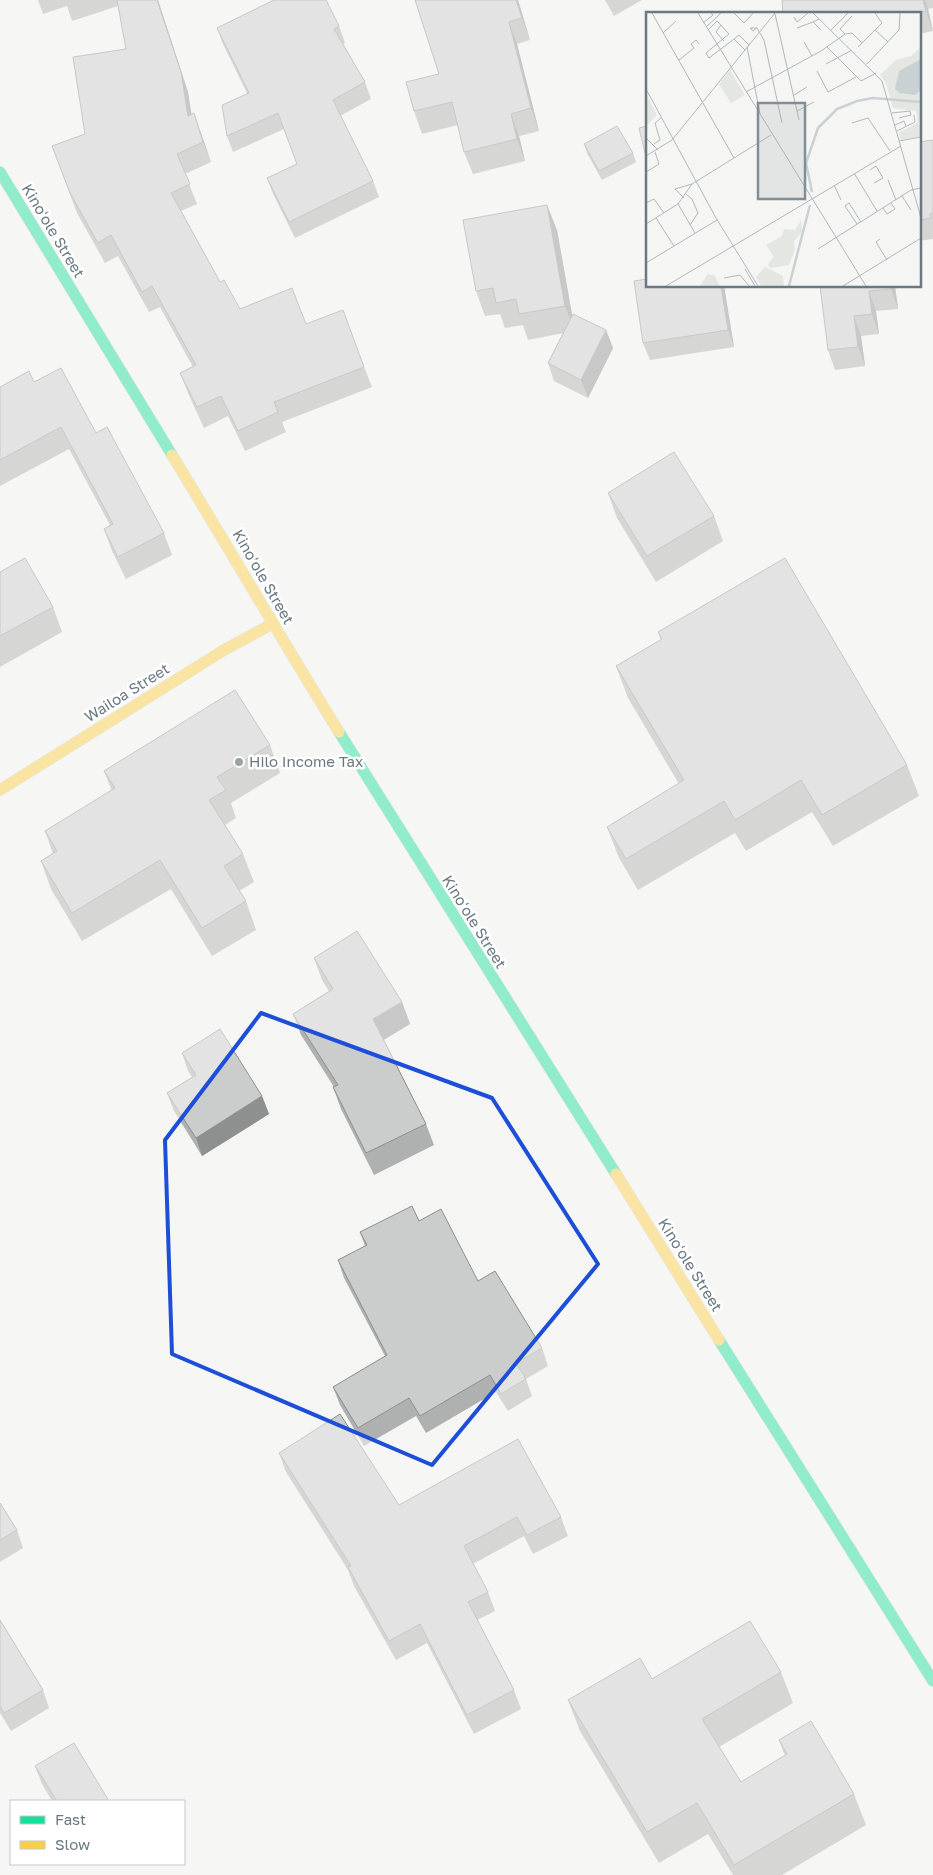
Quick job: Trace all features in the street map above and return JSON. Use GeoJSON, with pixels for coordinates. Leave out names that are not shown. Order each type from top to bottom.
{"type":"FeatureCollection","features":[{"type":"Feature","properties":{"kind":"street","name":"Kinoʻole Street"},"geometry":{"type":"LineString","coordinates":[[0,172],[241,568],[272,624],[933,1681]]}},
{"type":"Feature","properties":{"kind":"street","name":"Wailoa Street"},"geometry":{"type":"LineString","coordinates":[[0,790],[224,650],[272,624]]}},
{"type":"Feature","properties":{"kind":"highlighted area"},"geometry":{"type":"Polygon","coordinates":[[[261,1013],[492,1098],[598,1264],[432,1465],[172,1354],[165,1140],[261,1013]]]}},
{"type":"Feature","properties":{"kind":"building"},"geometry":{"type":"Polygon","coordinates":[[[117,0],[157,0],[181,72],[188,116],[194,113],[203,142],[177,154],[190,184],[171,193],[220,282],[224,280],[240,309],[292,288],[306,324],[343,310],[364,367],[274,402],[278,412],[238,431],[221,396],[197,407],[180,373],[196,365],[152,286],[142,292],[111,235],[98,243],[70,193],[52,146],[85,134],[73,57],[126,49],[117,0]]]}},
{"type":"Feature","properties":{"kind":"building"},"geometry":{"type":"Polygon","coordinates":[[[274,0],[326,0],[339,26],[334,29],[365,82],[333,100],[373,181],[289,222],[267,178],[297,164],[278,113],[227,136],[222,105],[249,93],[217,28],[274,0]]]}},
{"type":"Feature","properties":{"kind":"building"},"geometry":{"type":"Polygon","coordinates":[[[415,0],[516,0],[522,18],[509,22],[531,108],[511,114],[517,139],[464,152],[452,102],[414,111],[406,82],[439,74],[415,0]]]}},
{"type":"Feature","properties":{"kind":"building"},"geometry":{"type":"Polygon","coordinates":[[[782,0],[923,0],[926,11],[920,12],[783,12],[782,0]]]}},
{"type":"Feature","properties":{"kind":"building"},"geometry":{"type":"Polygon","coordinates":[[[617,126],[633,153],[599,171],[584,144],[617,126]]]}},
{"type":"Feature","properties":{"kind":"building"},"geometry":{"type":"Polygon","coordinates":[[[646,126],[646,157],[639,128],[646,126]]]}},
{"type":"Feature","properties":{"kind":"building"},"geometry":{"type":"Polygon","coordinates":[[[933,140],[933,213],[930,214],[931,218],[920,220],[920,142],[933,140]]]}},
{"type":"Feature","properties":{"kind":"building"},"geometry":{"type":"Polygon","coordinates":[[[547,205],[565,306],[519,314],[516,299],[496,303],[493,288],[476,291],[463,220],[547,205]]]}},
{"type":"Feature","properties":{"kind":"building"},"geometry":{"type":"Polygon","coordinates":[[[646,279],[646,288],[721,288],[728,330],[643,343],[634,281],[646,279]]]}},
{"type":"Feature","properties":{"kind":"building"},"geometry":{"type":"Polygon","coordinates":[[[820,288],[891,288],[869,291],[872,314],[854,316],[858,347],[828,350],[820,288]]]}},
{"type":"Feature","properties":{"kind":"building"},"geometry":{"type":"Polygon","coordinates":[[[573,314],[606,330],[581,380],[548,363],[573,314]]]}},
{"type":"Feature","properties":{"kind":"building"},"geometry":{"type":"Polygon","coordinates":[[[61,368],[96,433],[107,427],[164,533],[118,557],[104,529],[113,524],[61,427],[0,460],[0,387],[29,371],[34,382],[61,368]]]}},
{"type":"Feature","properties":{"kind":"building"},"geometry":{"type":"Polygon","coordinates":[[[674,452],[714,516],[647,556],[608,493],[674,452]]]}},
{"type":"Feature","properties":{"kind":"building"},"geometry":{"type":"Polygon","coordinates":[[[25,558],[53,607],[0,636],[0,572],[25,558]]]}},
{"type":"Feature","properties":{"kind":"building"},"geometry":{"type":"Polygon","coordinates":[[[785,558],[907,765],[822,815],[801,780],[735,820],[724,801],[626,859],[607,827],[684,780],[616,666],[662,639],[658,632],[785,558]]]}},
{"type":"Feature","properties":{"kind":"building"},"geometry":{"type":"Polygon","coordinates":[[[235,690],[270,745],[217,777],[226,790],[209,800],[243,854],[224,866],[246,901],[202,928],[160,860],[72,913],[41,861],[57,851],[45,831],[115,788],[104,771],[235,690]]]}},
{"type":"Feature","properties":{"kind":"building"},"geometry":{"type":"Polygon","coordinates":[[[357,931],[402,1002],[373,1019],[426,1124],[366,1153],[333,1087],[338,1085],[293,1014],[333,989],[314,958],[357,931]]]}},
{"type":"Feature","properties":{"kind":"building"},"geometry":{"type":"Polygon","coordinates":[[[220,1029],[262,1096],[196,1138],[167,1093],[196,1075],[182,1053],[220,1029]]]}},
{"type":"Feature","properties":{"kind":"building"},"geometry":{"type":"Polygon","coordinates":[[[412,1206],[419,1221],[441,1209],[478,1281],[495,1271],[542,1348],[516,1363],[526,1379],[501,1394],[490,1375],[420,1416],[409,1398],[358,1428],[333,1387],[387,1355],[338,1260],[367,1245],[360,1232],[412,1206]]]}},
{"type":"Feature","properties":{"kind":"building"},"geometry":{"type":"Polygon","coordinates":[[[340,1414],[399,1505],[518,1439],[561,1517],[527,1535],[517,1517],[464,1546],[488,1592],[468,1602],[514,1690],[467,1715],[420,1624],[389,1641],[348,1567],[351,1566],[279,1453],[340,1414]]]}},
{"type":"Feature","properties":{"kind":"building"},"geometry":{"type":"Polygon","coordinates":[[[0,1503],[17,1530],[0,1540],[0,1503]]]}},
{"type":"Feature","properties":{"kind":"building"},"geometry":{"type":"Polygon","coordinates":[[[0,1620],[43,1690],[4,1713],[0,1706],[0,1620]]]}},
{"type":"Feature","properties":{"kind":"building"},"geometry":{"type":"Polygon","coordinates":[[[750,1621],[781,1672],[702,1719],[741,1782],[787,1754],[779,1740],[811,1721],[854,1794],[734,1865],[697,1803],[647,1832],[568,1700],[640,1658],[652,1679],[750,1621]]]}},
{"type":"Feature","properties":{"kind":"building"},"geometry":{"type":"Polygon","coordinates":[[[74,1743],[108,1800],[56,1800],[35,1766],[74,1743]]]}},
{"type":"Feature","properties":{"kind":"traffic: fast"},"geometry":{"type":"LineString","coordinates":[[0,172],[172,455]]}},
{"type":"Feature","properties":{"kind":"traffic: fast"},"geometry":{"type":"LineString","coordinates":[[339,732],[616,1174]]}},
{"type":"Feature","properties":{"kind":"traffic: fast"},"geometry":{"type":"LineString","coordinates":[[719,1340],[933,1681]]}},
{"type":"Feature","properties":{"kind":"traffic: slow"},"geometry":{"type":"LineString","coordinates":[[172,455],[339,732]]}},
{"type":"Feature","properties":{"kind":"traffic: slow"},"geometry":{"type":"LineString","coordinates":[[0,790],[224,650],[272,624]]}},
{"type":"Feature","properties":{"kind":"traffic: slow"},"geometry":{"type":"LineString","coordinates":[[616,1174],[719,1340]]}},
{"type":"Feature","properties":{"kind":"place","name":"Hilo Income Tax"},"geometry":{"type":"Point","coordinates":[239,762]}}]}
